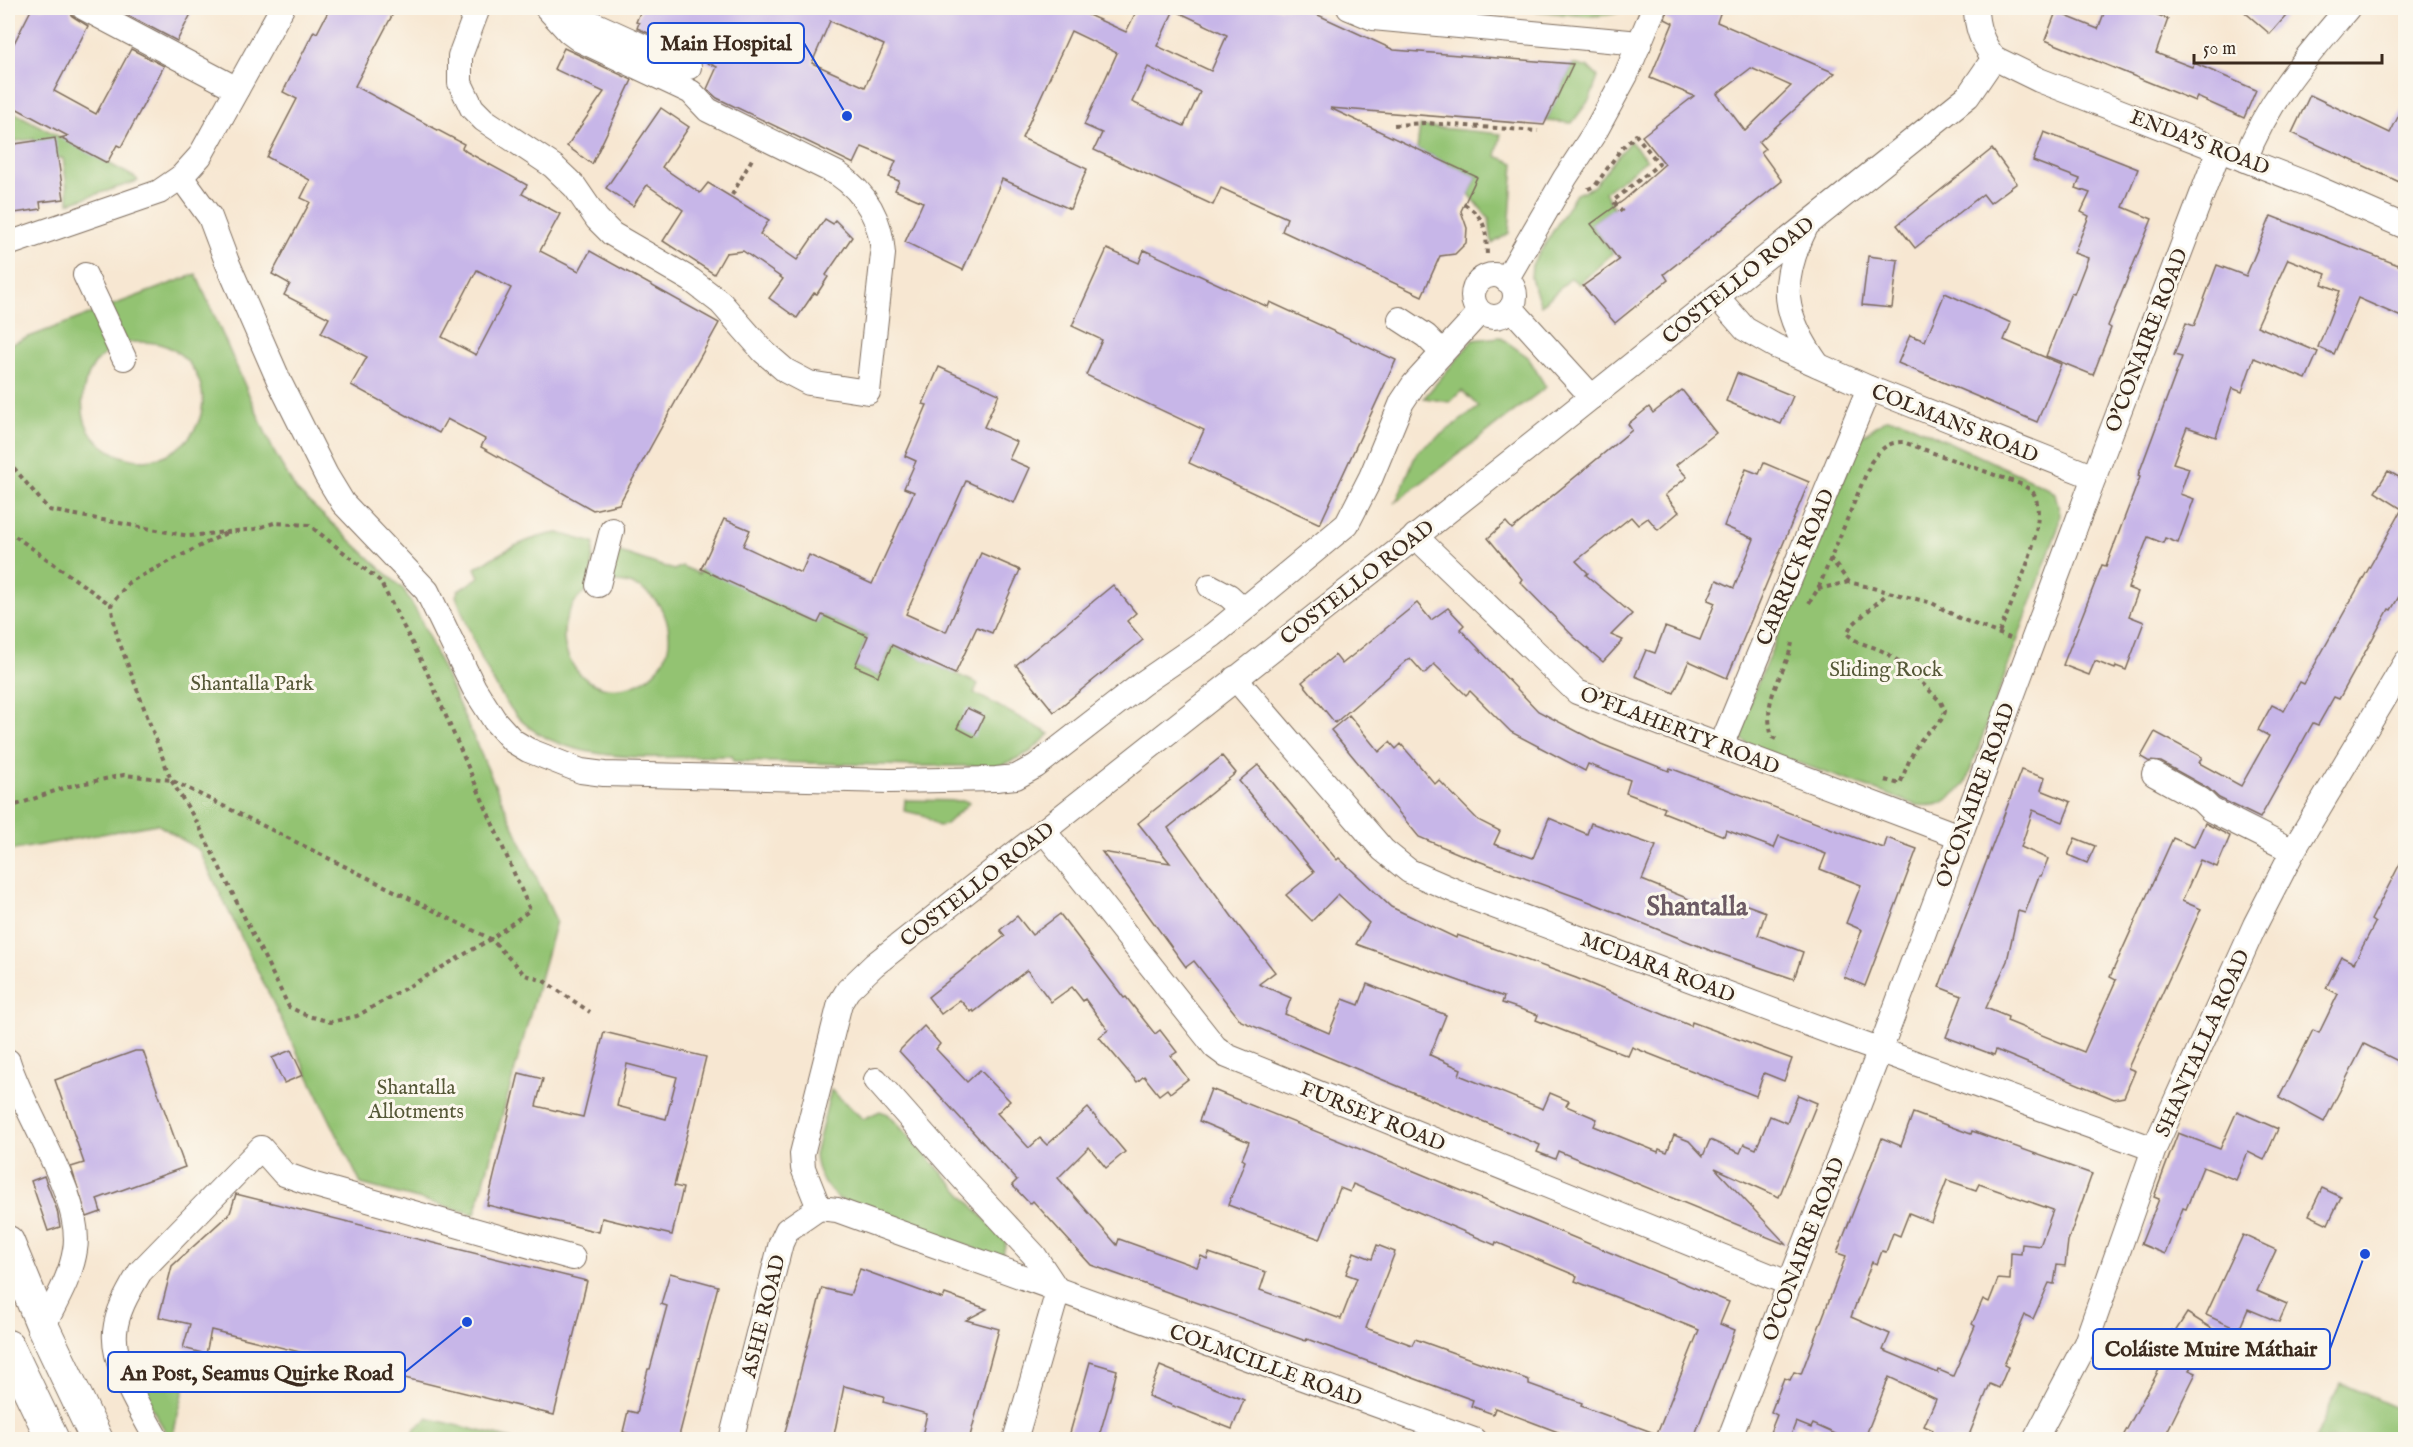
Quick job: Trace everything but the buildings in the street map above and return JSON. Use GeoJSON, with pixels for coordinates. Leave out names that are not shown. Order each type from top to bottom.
{"type":"FeatureCollection","features":[{"type":"Feature","properties":{"kind":"main road"},"geometry":{"type":"LineString","coordinates":[[8,1242],[44,1327],[97,1440]]}},
{"type":"Feature","properties":{"kind":"main road"},"geometry":{"type":"LineString","coordinates":[[8,1346],[53,1440]]}},
{"type":"Feature","properties":{"kind":"street"},"geometry":{"type":"LineString","coordinates":[[84,8],[237,89]]}},
{"type":"Feature","properties":{"kind":"street"},"geometry":{"type":"LineString","coordinates":[[8,244],[90,218],[159,192],[181,177],[200,156],[282,8]]}},
{"type":"Feature","properties":{"kind":"street"},"geometry":{"type":"LineString","coordinates":[[478,8],[460,56],[460,83],[472,108],[484,120],[543,158],[563,175],[575,187],[597,219],[612,234],[670,267],[696,297],[721,303],[764,352],[786,371],[809,383],[867,392],[883,254],[882,233],[863,196],[851,183],[838,174],[708,110],[691,92],[580,40],[569,32],[547,8]]}},
{"type":"Feature","properties":{"kind":"street"},"geometry":{"type":"LineString","coordinates":[[559,8],[689,67]]}},
{"type":"Feature","properties":{"kind":"street"},"geometry":{"type":"LineString","coordinates":[[1349,8],[1373,18],[1629,42],[1639,45]]}},
{"type":"Feature","properties":{"kind":"street"},"geometry":{"type":"LineString","coordinates":[[1506,280],[1559,188],[1596,132],[1626,75],[1654,8]]}},
{"type":"Feature","properties":{"kind":"street"},"geometry":{"type":"LineString","coordinates":[[1976,8],[1979,34],[1985,48],[1994,58]]}},
{"type":"Feature","properties":{"kind":"street"},"geometry":{"type":"LineString","coordinates":[[2245,160],[2260,124],[2290,77],[2348,8]]}},
{"type":"Feature","properties":{"kind":"street","name":"ENDA'S ROAD"},"geometry":{"type":"LineString","coordinates":[[1994,58],[2009,68],[2310,185],[2406,227]]}},
{"type":"Feature","properties":{"kind":"street","name":"COSTELLO ROAD"},"geometry":{"type":"LineString","coordinates":[[819,1208],[803,1168],[802,1154],[836,1017],[848,990],[873,965],[1592,397],[1968,96],[1994,58]]}},
{"type":"Feature","properties":{"kind":"street","name":"O'CONAIRE ROAD"},"geometry":{"type":"LineString","coordinates":[[1730,1440],[1880,1050],[2219,150]]}},
{"type":"Feature","properties":{"kind":"street"},"geometry":{"type":"LineString","coordinates":[[181,177],[210,217],[227,262],[280,383],[326,475],[343,504],[427,591],[474,688],[495,721],[513,741],[550,760],[581,771],[604,774],[890,781],[1016,777],[1036,766],[1143,683],[1213,635],[1347,524],[1371,477],[1402,402],[1413,384],[1480,312]]}},
{"type":"Feature","properties":{"kind":"street"},"geometry":{"type":"LineString","coordinates":[[1808,225],[1795,251],[1786,281],[1790,314],[1807,349],[1818,365]]}},
{"type":"Feature","properties":{"kind":"street"},"geometry":{"type":"LineString","coordinates":[[85,275],[124,358]]}},
{"type":"Feature","properties":{"kind":"street"},"geometry":{"type":"LineString","coordinates":[[1493,276],[1506,280],[1514,290],[1514,303],[1511,308],[1500,316],[1486,316],[1480,312],[1473,300],[1473,293],[1480,281],[1493,276]]}},
{"type":"Feature","properties":{"kind":"street","name":"COLMANS ROAD"},"geometry":{"type":"LineString","coordinates":[[1717,297],[1745,329],[1775,346],[1869,388],[2094,477]]}},
{"type":"Feature","properties":{"kind":"street"},"geometry":{"type":"LineString","coordinates":[[1511,308],[1592,397]]}},
{"type":"Feature","properties":{"kind":"street"},"geometry":{"type":"LineString","coordinates":[[1400,319],[1426,336],[1442,352]]}},
{"type":"Feature","properties":{"kind":"street","name":"CARRICK ROAD"},"geometry":{"type":"LineString","coordinates":[[1721,746],[1869,388]]}},
{"type":"Feature","properties":{"kind":"street"},"geometry":{"type":"LineString","coordinates":[[598,585],[612,530]]}},
{"type":"Feature","properties":{"kind":"street","name":"O'FLAHERTY ROAD"},"geometry":{"type":"LineString","coordinates":[[1415,536],[1577,692],[1959,836]]}},
{"type":"Feature","properties":{"kind":"street"},"geometry":{"type":"LineString","coordinates":[[1210,586],[1229,596],[1243,609]]}},
{"type":"Feature","properties":{"kind":"street","name":"SHANTALLA ROAD"},"geometry":{"type":"LineString","coordinates":[[2034,1440],[2075,1366],[2095,1321],[2154,1149],[2251,935],[2292,851],[2406,662]]}},
{"type":"Feature","properties":{"kind":"street","name":"MCDARA ROAD"},"geometry":{"type":"LineString","coordinates":[[1235,678],[1383,850],[1409,871],[1467,896],[2154,1149]]}},
{"type":"Feature","properties":{"kind":"street"},"geometry":{"type":"LineString","coordinates":[[2154,774],[2201,800],[2211,810],[2292,851]]}},
{"type":"Feature","properties":{"kind":"street","name":"FURSEY ROAD"},"geometry":{"type":"LineString","coordinates":[[1044,831],[1215,1047],[1227,1056],[1790,1284]]}},
{"type":"Feature","properties":{"kind":"street"},"geometry":{"type":"LineString","coordinates":[[9,1074],[59,1171],[75,1222],[76,1249],[70,1271],[44,1327]]}},
{"type":"Feature","properties":{"kind":"street"},"geometry":{"type":"LineString","coordinates":[[876,1080],[1034,1255],[1058,1291],[1015,1440]]}},
{"type":"Feature","properties":{"kind":"street"},"geometry":{"type":"LineString","coordinates":[[157,1440],[118,1358],[115,1333],[118,1315],[126,1294],[140,1272],[261,1148],[284,1174],[315,1185],[573,1258]]}},
{"type":"Feature","properties":{"kind":"street","name":"COLMCILLE ROAD"},"geometry":{"type":"LineString","coordinates":[[819,1208],[837,1210],[1474,1440]]}},
{"type":"Feature","properties":{"kind":"street","name":"ASHE ROAD"},"geometry":{"type":"LineString","coordinates":[[731,1440],[781,1243],[788,1230],[819,1208]]}},
{"type":"Feature","properties":{"kind":"path"},"geometry":{"type":"LineString","coordinates":[[1394,125],[1425,123],[1538,131]]}},
{"type":"Feature","properties":{"kind":"path"},"geometry":{"type":"LineString","coordinates":[[1584,190],[1595,186],[1621,149],[1636,135],[1659,164],[1613,201],[1622,212]]}},
{"type":"Feature","properties":{"kind":"path"},"geometry":{"type":"LineString","coordinates":[[732,195],[758,149]]}},
{"type":"Feature","properties":{"kind":"path"},"geometry":{"type":"LineString","coordinates":[[1464,204],[1479,214],[1484,223],[1487,256]]}},
{"type":"Feature","properties":{"kind":"path"},"geometry":{"type":"LineString","coordinates":[[1805,610],[1818,589],[1871,462],[1881,449],[1892,442],[1903,442],[2023,485],[2033,492],[2037,503],[2037,529],[1999,633]]}},
{"type":"Feature","properties":{"kind":"path"},"geometry":{"type":"LineString","coordinates":[[8,461],[49,510],[189,536],[255,530],[274,523],[309,525],[380,581],[426,670],[530,910],[491,939],[357,1016],[331,1022],[308,1016],[289,1007],[198,824],[171,780],[117,636],[111,605],[8,531]]}},
{"type":"Feature","properties":{"kind":"path"},"geometry":{"type":"LineString","coordinates":[[111,605],[129,582],[228,532]]}},
{"type":"Feature","properties":{"kind":"path"},"geometry":{"type":"LineString","coordinates":[[1807,540],[1830,558],[1849,582]]}},
{"type":"Feature","properties":{"kind":"path"},"geometry":{"type":"LineString","coordinates":[[1818,589],[1849,582],[1932,603],[1959,618],[2030,647]]}},
{"type":"Feature","properties":{"kind":"path"},"geometry":{"type":"LineString","coordinates":[[1865,800],[1875,777],[1900,784],[1908,762],[1922,738],[1939,724],[1945,711],[1941,702],[1898,661],[1879,649],[1850,638],[1847,633],[1851,626],[1888,593]]}},
{"type":"Feature","properties":{"kind":"path"},"geometry":{"type":"LineString","coordinates":[[1778,740],[1772,736],[1768,711],[1779,676],[1789,657],[1794,634]]}},
{"type":"Feature","properties":{"kind":"path"},"geometry":{"type":"LineString","coordinates":[[8,808],[66,787],[124,775],[171,780],[491,939],[525,975],[544,981],[590,1012]]}},
{"type":"Feature","properties":{"kind":"green space"},"geometry":{"type":"Polygon","coordinates":[[[1537,8],[1626,8],[1609,15],[1597,16],[1536,11],[1537,8]]]}},
{"type":"Feature","properties":{"kind":"green space"},"geometry":{"type":"Polygon","coordinates":[[[1573,64],[1589,68],[1598,77],[1590,99],[1572,123],[1546,121],[1573,64]]]}},
{"type":"Feature","properties":{"kind":"green space"},"geometry":{"type":"Polygon","coordinates":[[[8,109],[138,181],[69,203],[63,158],[52,159],[36,149],[34,139],[8,142],[8,109]]]}},
{"type":"Feature","properties":{"kind":"green space"},"geometry":{"type":"Polygon","coordinates":[[[1420,126],[1501,134],[1496,156],[1514,163],[1509,233],[1492,244],[1489,219],[1469,194],[1477,177],[1417,149],[1420,126]]]}},
{"type":"Feature","properties":{"kind":"green space"},"geometry":{"type":"Polygon","coordinates":[[[1630,141],[1647,160],[1605,192],[1614,208],[1591,224],[1613,253],[1579,284],[1571,278],[1541,306],[1531,278],[1532,265],[1576,194],[1593,187],[1630,141]]]}},
{"type":"Feature","properties":{"kind":"green space","name":"Shantalla Park"},"geometry":{"type":"Polygon","coordinates":[[[196,274],[274,452],[296,490],[404,590],[419,616],[556,921],[475,1214],[361,1184],[199,850],[157,824],[8,851],[8,345],[95,312],[110,350],[94,365],[85,385],[82,406],[88,427],[101,444],[124,457],[146,460],[167,454],[184,442],[197,425],[203,405],[200,383],[187,361],[174,350],[151,342],[125,343],[108,307],[196,274]]]}},
{"type":"Feature","properties":{"kind":"green space"},"geometry":{"type":"Polygon","coordinates":[[[1500,337],[1528,357],[1546,387],[1396,502],[1417,452],[1479,407],[1462,391],[1449,402],[1424,398],[1473,340],[1500,337]]]}},
{"type":"Feature","properties":{"kind":"green space","name":"Sliding Rock"},"geometry":{"type":"Polygon","coordinates":[[[1886,419],[1901,420],[2044,486],[2055,493],[2060,514],[2058,528],[1965,785],[1944,802],[1926,806],[1917,805],[1748,745],[1740,737],[1739,728],[1861,437],[1886,419]]]}},
{"type":"Feature","properties":{"kind":"green space"},"geometry":{"type":"Polygon","coordinates":[[[558,533],[594,543],[590,588],[574,604],[565,622],[564,641],[570,659],[580,674],[595,684],[614,688],[636,684],[654,673],[665,658],[669,640],[667,622],[660,606],[647,593],[629,584],[607,582],[617,551],[674,570],[682,566],[699,574],[701,569],[789,601],[785,608],[818,623],[822,615],[868,636],[855,666],[878,676],[892,645],[978,684],[974,693],[1050,734],[1030,752],[1001,766],[733,761],[732,756],[617,756],[560,744],[535,732],[515,714],[505,701],[481,657],[456,596],[458,591],[479,577],[475,568],[525,542],[558,533]]]}},
{"type":"Feature","properties":{"kind":"green space"},"geometry":{"type":"Polygon","coordinates":[[[905,800],[966,801],[969,803],[945,825],[938,826],[923,815],[904,811],[905,800]]]}},
{"type":"Feature","properties":{"kind":"green space"},"geometry":{"type":"Polygon","coordinates":[[[831,1090],[863,1119],[880,1111],[888,1114],[1006,1242],[1003,1254],[997,1257],[839,1199],[819,1174],[815,1155],[831,1090]]]}},
{"type":"Feature","properties":{"kind":"green space"},"geometry":{"type":"Polygon","coordinates":[[[138,1361],[188,1373],[172,1439],[159,1421],[144,1392],[138,1361]]]}},
{"type":"Feature","properties":{"kind":"green space"},"geometry":{"type":"Polygon","coordinates":[[[2340,1383],[2405,1412],[2405,1439],[2315,1439],[2340,1383]]]}},
{"type":"Feature","properties":{"kind":"green space"},"geometry":{"type":"Polygon","coordinates":[[[427,1419],[512,1439],[412,1439],[415,1428],[427,1419]]]}},
{"type":"Feature","properties":{"kind":"place","name":"Main Hospital"},"geometry":{"type":"Point","coordinates":[847,116]}},
{"type":"Feature","properties":{"kind":"place","name":"Coláiste Muire Máthair"},"geometry":{"type":"Point","coordinates":[2365,1254]}},
{"type":"Feature","properties":{"kind":"place","name":"An Post, Seamus Quirke Road"},"geometry":{"type":"Point","coordinates":[467,1322]}},
{"type":"Feature","properties":{"kind":"district","name":"Shantalla"},"geometry":{"type":"Point","coordinates":[1697,906]}},
{"type":"Feature","properties":{"kind":"park label","name":"Shantalla Allotments"},"geometry":{"type":"Point","coordinates":[416,1099]}}]}
